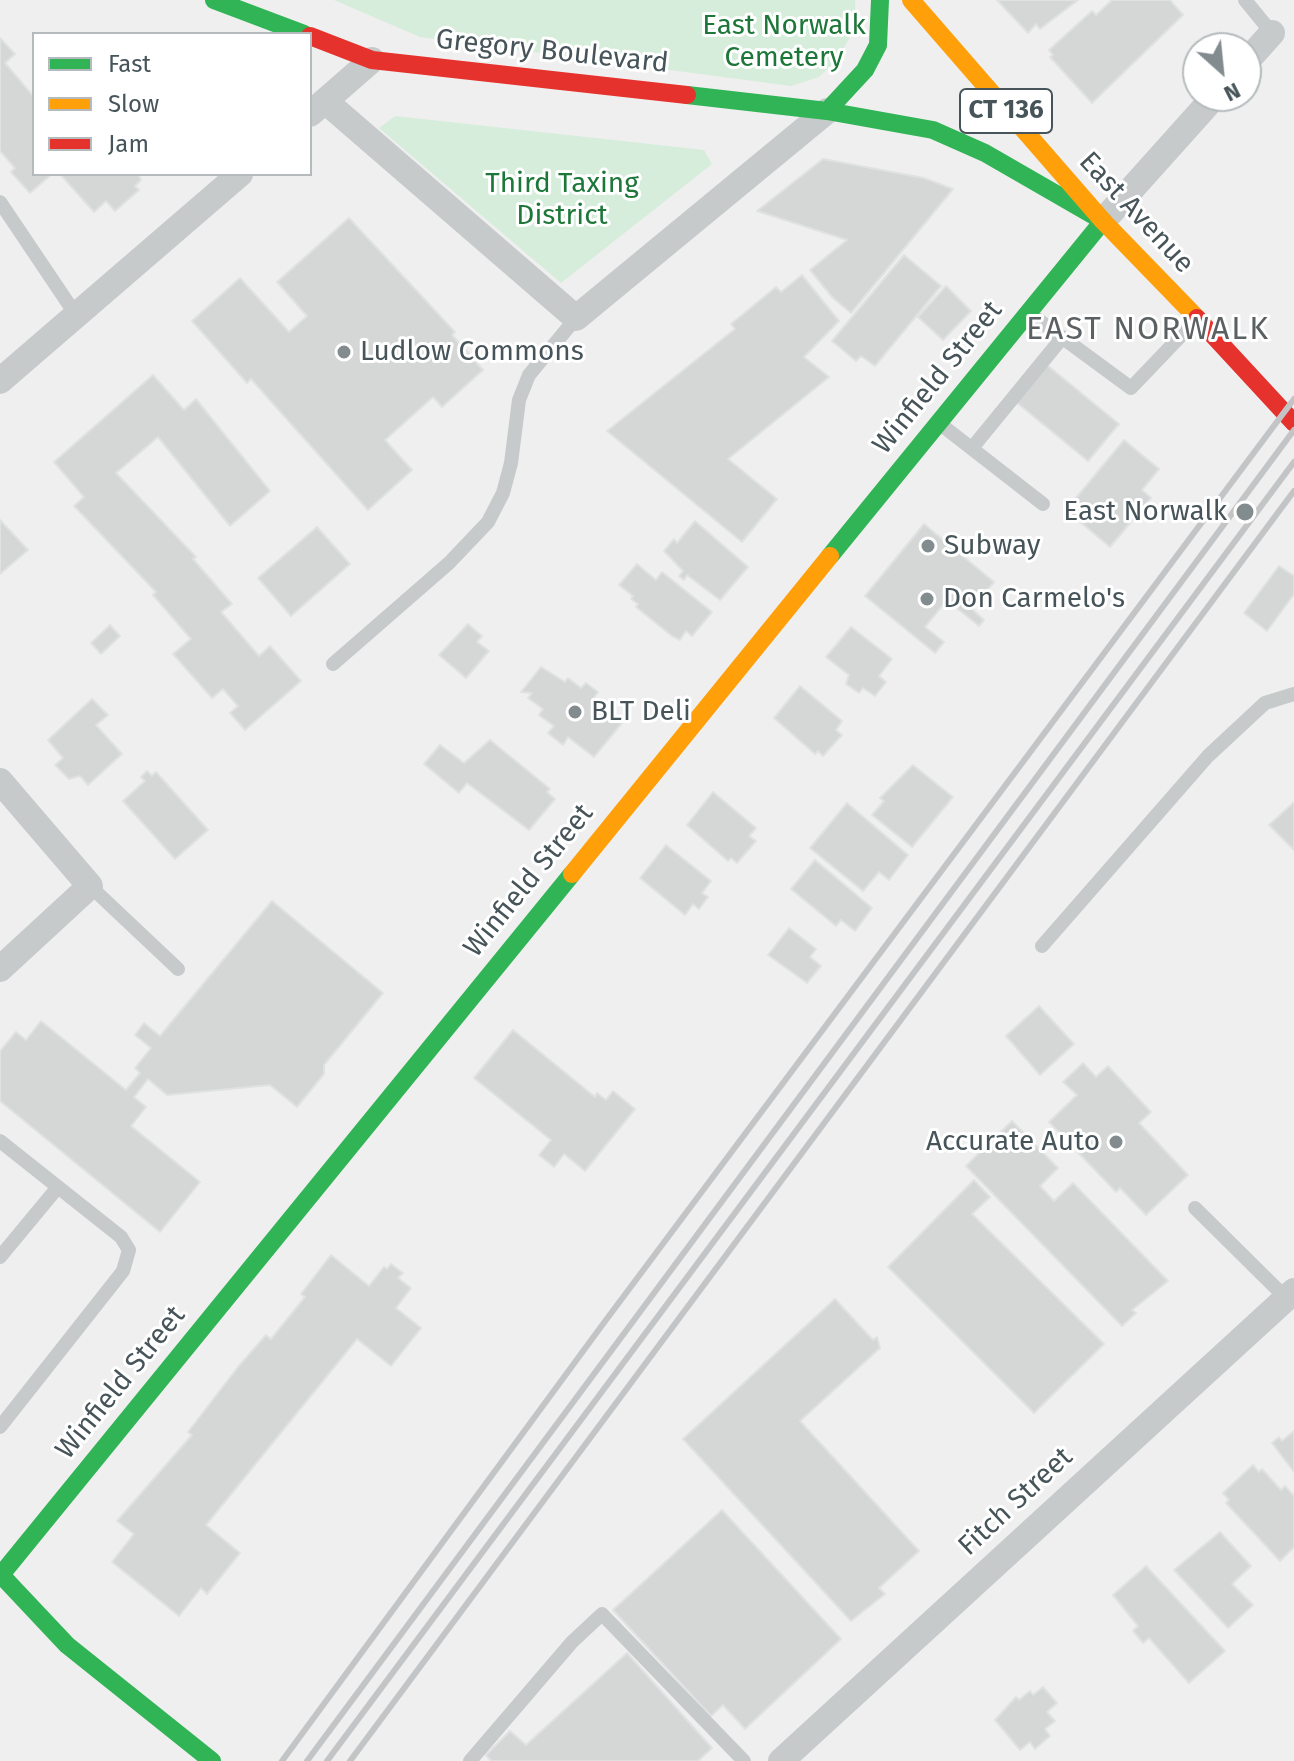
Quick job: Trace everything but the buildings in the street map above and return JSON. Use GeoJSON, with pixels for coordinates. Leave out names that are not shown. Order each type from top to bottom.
{"type":"FeatureCollection","features":[{"type":"Feature","properties":{"kind":"main road"},"geometry":{"type":"LineString","coordinates":[[214,0],[299,32]]}},
{"type":"Feature","properties":{"kind":"main road"},"geometry":{"type":"LineString","coordinates":[[827,111],[865,70],[878,45],[880,0]]}},
{"type":"Feature","properties":{"kind":"main road","name":"East Avenue"},"geometry":{"type":"LineString","coordinates":[[911,0],[1103,221],[1294,423]]}},
{"type":"Feature","properties":{"kind":"main road","name":"Gregory Boulevard"},"geometry":{"type":"LineString","coordinates":[[312,37],[372,60],[827,111],[933,130],[985,153],[1103,221]]}},
{"type":"Feature","properties":{"kind":"main road","name":"Winfield Street"},"geometry":{"type":"LineString","coordinates":[[0,1575],[1103,221]]}},
{"type":"Feature","properties":{"kind":"main road"},"geometry":{"type":"LineString","coordinates":[[0,1575],[67,1645],[212,1761]]}},
{"type":"Feature","properties":{"kind":"street"},"geometry":{"type":"LineString","coordinates":[[1262,44],[1272,33]]}},
{"type":"Feature","properties":{"kind":"street"},"geometry":{"type":"LineString","coordinates":[[372,60],[318,108],[576,318],[827,111]]}},
{"type":"Feature","properties":{"kind":"street"},"geometry":{"type":"LineString","coordinates":[[1103,221],[1201,112]]}},
{"type":"Feature","properties":{"kind":"street"},"geometry":{"type":"LineString","coordinates":[[0,381],[238,176]]}},
{"type":"Feature","properties":{"kind":"street"},"geometry":{"type":"LineString","coordinates":[[0,781],[90,886],[0,969]]}},
{"type":"Feature","properties":{"kind":"street","name":"Fitch Street"},"geometry":{"type":"LineString","coordinates":[[781,1761],[1290,1294]]}},
{"type":"Feature","properties":{"kind":"lane"},"geometry":{"type":"LineString","coordinates":[[1245,0],[1272,33]]}},
{"type":"Feature","properties":{"kind":"lane"},"geometry":{"type":"LineString","coordinates":[[0,202],[76,315]]}},
{"type":"Feature","properties":{"kind":"lane"},"geometry":{"type":"LineString","coordinates":[[1028,312],[1131,388],[1198,318]]}},
{"type":"Feature","properties":{"kind":"lane"},"geometry":{"type":"LineString","coordinates":[[333,664],[449,563],[488,522],[503,493],[511,463],[519,400],[529,375],[576,318]]}},
{"type":"Feature","properties":{"kind":"lane"},"geometry":{"type":"LineString","coordinates":[[972,448],[1062,338]]}},
{"type":"Feature","properties":{"kind":"lane"},"geometry":{"type":"LineString","coordinates":[[938,422],[1043,504]]}},
{"type":"Feature","properties":{"kind":"lane"},"geometry":{"type":"LineString","coordinates":[[1042,946],[1208,756],[1265,703],[1294,694]]}},
{"type":"Feature","properties":{"kind":"lane"},"geometry":{"type":"LineString","coordinates":[[90,886],[178,969]]}},
{"type":"Feature","properties":{"kind":"lane"},"geometry":{"type":"LineString","coordinates":[[0,1141],[121,1237],[129,1250],[123,1271],[0,1427]]}},
{"type":"Feature","properties":{"kind":"lane"},"geometry":{"type":"LineString","coordinates":[[0,1257],[58,1187]]}},
{"type":"Feature","properties":{"kind":"lane"},"geometry":{"type":"LineString","coordinates":[[1195,1208],[1290,1294]]}},
{"type":"Feature","properties":{"kind":"lane"},"geometry":{"type":"LineString","coordinates":[[470,1761],[572,1642],[602,1614],[744,1761]]}},
{"type":"Feature","properties":{"kind":"green space","name":"East Norwalk Cemetery"},"geometry":{"type":"Polygon","coordinates":[[[334,0],[855,0],[856,26],[839,57],[819,77],[791,86],[420,37],[334,0]]]}},
{"type":"Feature","properties":{"kind":"green space","name":"Third Taxing District"},"geometry":{"type":"Polygon","coordinates":[[[395,116],[704,150],[712,164],[561,283],[379,128],[395,116]]]}},
{"type":"Feature","properties":{"kind":"railway"},"geometry":{"type":"LineString","coordinates":[[282,1761],[603,1324],[1294,399]]}},
{"type":"Feature","properties":{"kind":"railway"},"geometry":{"type":"LineString","coordinates":[[307,1761],[1294,430]]}},
{"type":"Feature","properties":{"kind":"railway"},"geometry":{"type":"LineString","coordinates":[[327,1761],[1294,462]]}},
{"type":"Feature","properties":{"kind":"railway"},"geometry":{"type":"LineString","coordinates":[[350,1761],[1294,491]]}},
{"type":"Feature","properties":{"kind":"traffic: fast"},"geometry":{"type":"LineString","coordinates":[[214,0],[299,32]]}},
{"type":"Feature","properties":{"kind":"traffic: fast"},"geometry":{"type":"LineString","coordinates":[[827,111],[865,70],[878,45],[880,0]]}},
{"type":"Feature","properties":{"kind":"traffic: fast"},"geometry":{"type":"LineString","coordinates":[[687,95],[827,111],[933,130],[985,153],[1103,221]]}},
{"type":"Feature","properties":{"kind":"traffic: fast"},"geometry":{"type":"LineString","coordinates":[[830,556],[1103,221]]}},
{"type":"Feature","properties":{"kind":"traffic: fast"},"geometry":{"type":"LineString","coordinates":[[0,1576],[572,874]]}},
{"type":"Feature","properties":{"kind":"traffic: fast"},"geometry":{"type":"LineString","coordinates":[[1,1575],[67,1645],[212,1761]]}},
{"type":"Feature","properties":{"kind":"traffic: slow"},"geometry":{"type":"LineString","coordinates":[[911,0],[1103,221],[1197,318]]}},
{"type":"Feature","properties":{"kind":"traffic: slow"},"geometry":{"type":"LineString","coordinates":[[572,874],[830,556]]}},
{"type":"Feature","properties":{"kind":"traffic: jam"},"geometry":{"type":"LineString","coordinates":[[312,37],[372,60],[687,95]]}},
{"type":"Feature","properties":{"kind":"traffic: jam"},"geometry":{"type":"LineString","coordinates":[[1197,318],[1294,423]]}},
{"type":"Feature","properties":{"kind":"place","name":"Ludlow Commons"},"geometry":{"type":"Point","coordinates":[344,352]}},
{"type":"Feature","properties":{"kind":"place","name":"East Norwalk"},"geometry":{"type":"Point","coordinates":[1245,512]}},
{"type":"Feature","properties":{"kind":"place","name":"Subway"},"geometry":{"type":"Point","coordinates":[928,546]}},
{"type":"Feature","properties":{"kind":"place","name":"Don Carmelo's"},"geometry":{"type":"Point","coordinates":[927,599]}},
{"type":"Feature","properties":{"kind":"place","name":"BLT Deli"},"geometry":{"type":"Point","coordinates":[575,712]}},
{"type":"Feature","properties":{"kind":"place","name":"Accurate Auto"},"geometry":{"type":"Point","coordinates":[1116,1142]}},
{"type":"Feature","properties":{"kind":"district","name":"EAST NORWALK"},"geometry":{"type":"Point","coordinates":[1148,330]}}]}
